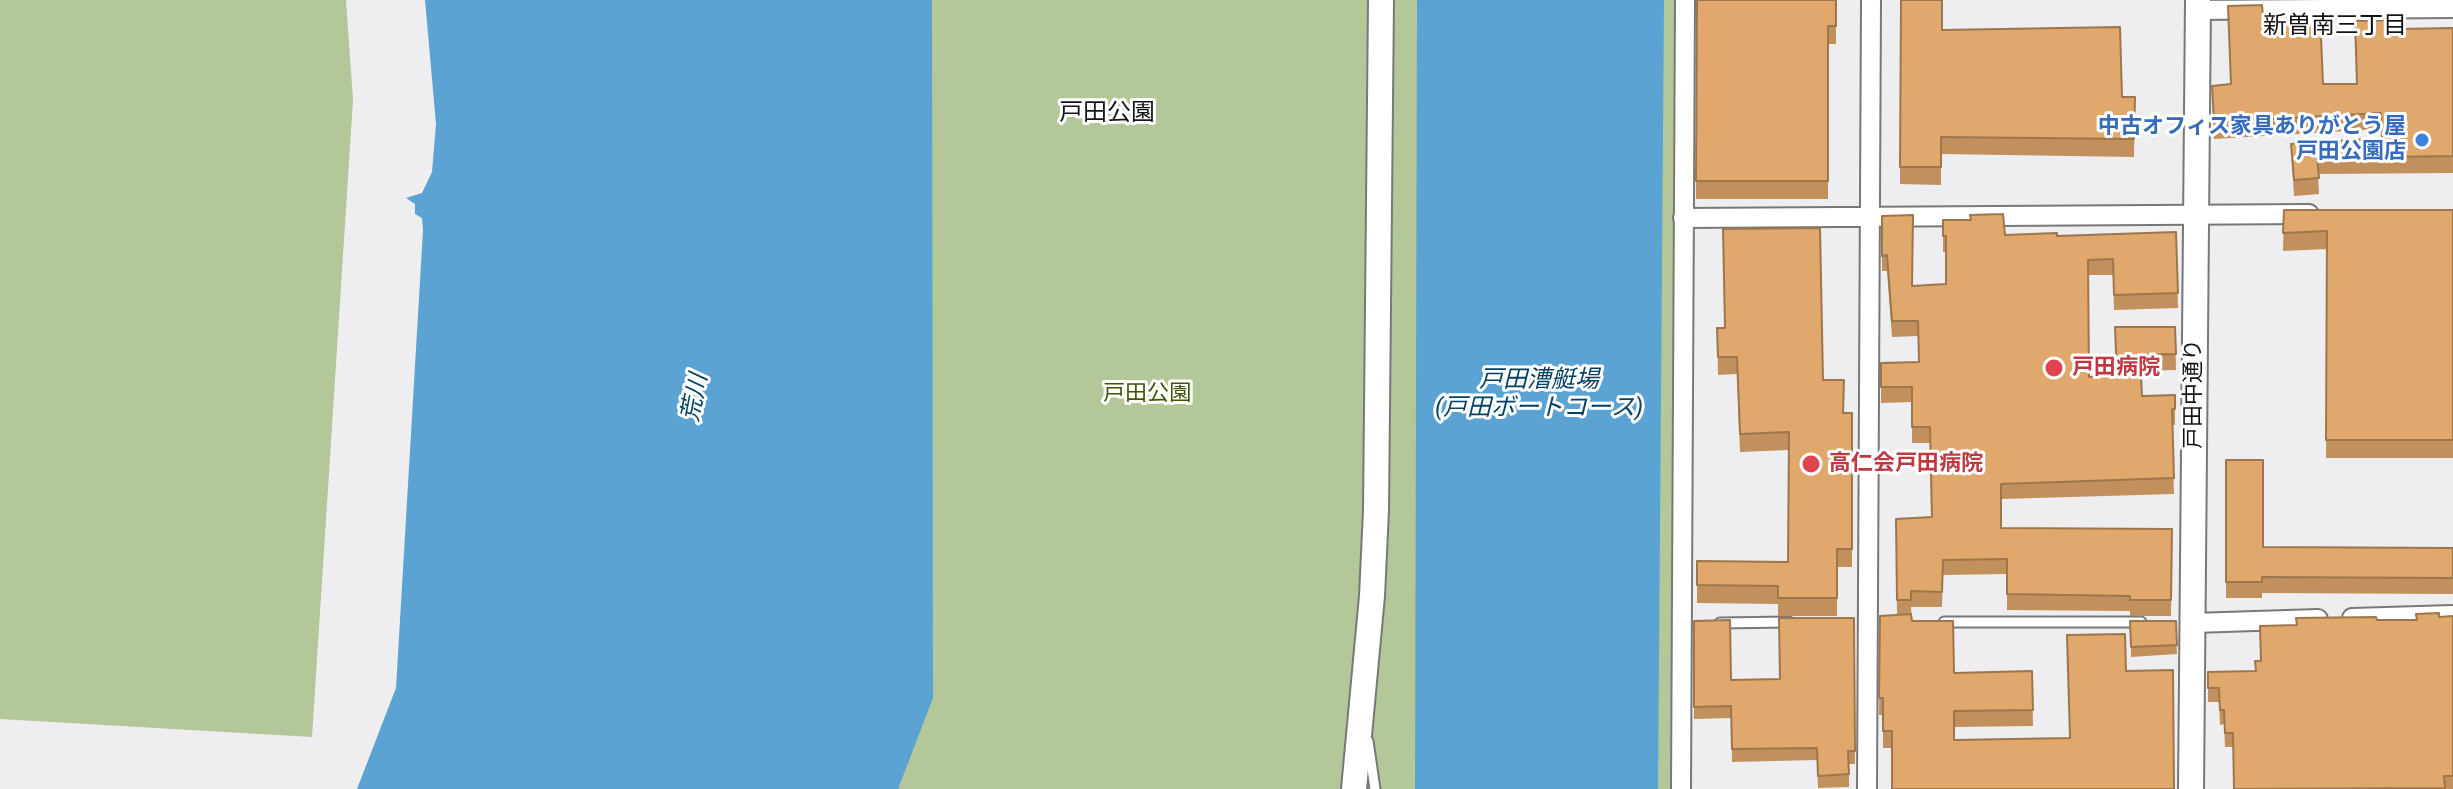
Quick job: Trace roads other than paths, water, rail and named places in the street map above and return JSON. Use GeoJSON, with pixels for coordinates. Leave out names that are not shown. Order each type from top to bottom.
{"type":"FeatureCollection","features":[{"type":"Feature","properties":{"kind":"street"},"geometry":{"type":"LineString","coordinates":[[1354,789],[1364,707],[1376,510],[1381,0]]}},
{"type":"Feature","properties":{"kind":"street"},"geometry":{"type":"LineString","coordinates":[[1681,789],[1690,623],[1683,218],[1685,0]]}},
{"type":"Feature","properties":{"kind":"street"},"geometry":{"type":"LineString","coordinates":[[1867,789],[1871,0]]}},
{"type":"Feature","properties":{"kind":"street"},"geometry":{"type":"LineString","coordinates":[[2198,5],[2453,8]]}},
{"type":"Feature","properties":{"kind":"street","name":"戸田中通り"},"geometry":{"type":"LineString","coordinates":[[2191,789],[2185,623],[2198,5]]}},
{"type":"Feature","properties":{"kind":"street"},"geometry":{"type":"LineString","coordinates":[[1683,218],[2332,213]]}},
{"type":"Feature","properties":{"kind":"street"},"geometry":{"type":"LineString","coordinates":[[2185,623],[2453,615]]}},
{"type":"Feature","properties":{"kind":"lane"},"geometry":{"type":"LineString","coordinates":[[1713,623],[1806,622]]}},
{"type":"Feature","properties":{"kind":"lane"},"geometry":{"type":"LineString","coordinates":[[1930,622],[2146,622]]}},
{"type":"Feature","properties":{"kind":"lane"},"geometry":{"type":"LineString","coordinates":[[1364,707],[1375,789]]}},
{"type":"Feature","properties":{"kind":"water","name":"荒川"},"geometry":{"type":"Polygon","coordinates":[[[425,0],[932,0],[933,698],[898,789],[357,789],[396,688],[423,230],[422,218],[415,214],[415,204],[406,198],[422,193],[432,172],[436,124],[425,0]]]}},
{"type":"Feature","properties":{"kind":"water","name":"戸田漕艇場 (戸田ボートコース)"},"geometry":{"type":"Polygon","coordinates":[[[1417,0],[1664,0],[1658,789],[1415,789],[1417,0]]]}},
{"type":"Feature","properties":{"kind":"place","name":"中古オフィス家具ありがとう屋 戸田公園店"},"geometry":{"type":"Point","coordinates":[2422,140]}},
{"type":"Feature","properties":{"kind":"place","name":"戸田病院"},"geometry":{"type":"Point","coordinates":[2054,368]}},
{"type":"Feature","properties":{"kind":"place","name":"高仁会戸田病院"},"geometry":{"type":"Point","coordinates":[1811,464]}},
{"type":"Feature","properties":{"kind":"district","name":"新曽南三丁目"},"geometry":{"type":"Point","coordinates":[2335,27]}},
{"type":"Feature","properties":{"kind":"district","name":"戸田公園"},"geometry":{"type":"Point","coordinates":[1107,114]}}]}
